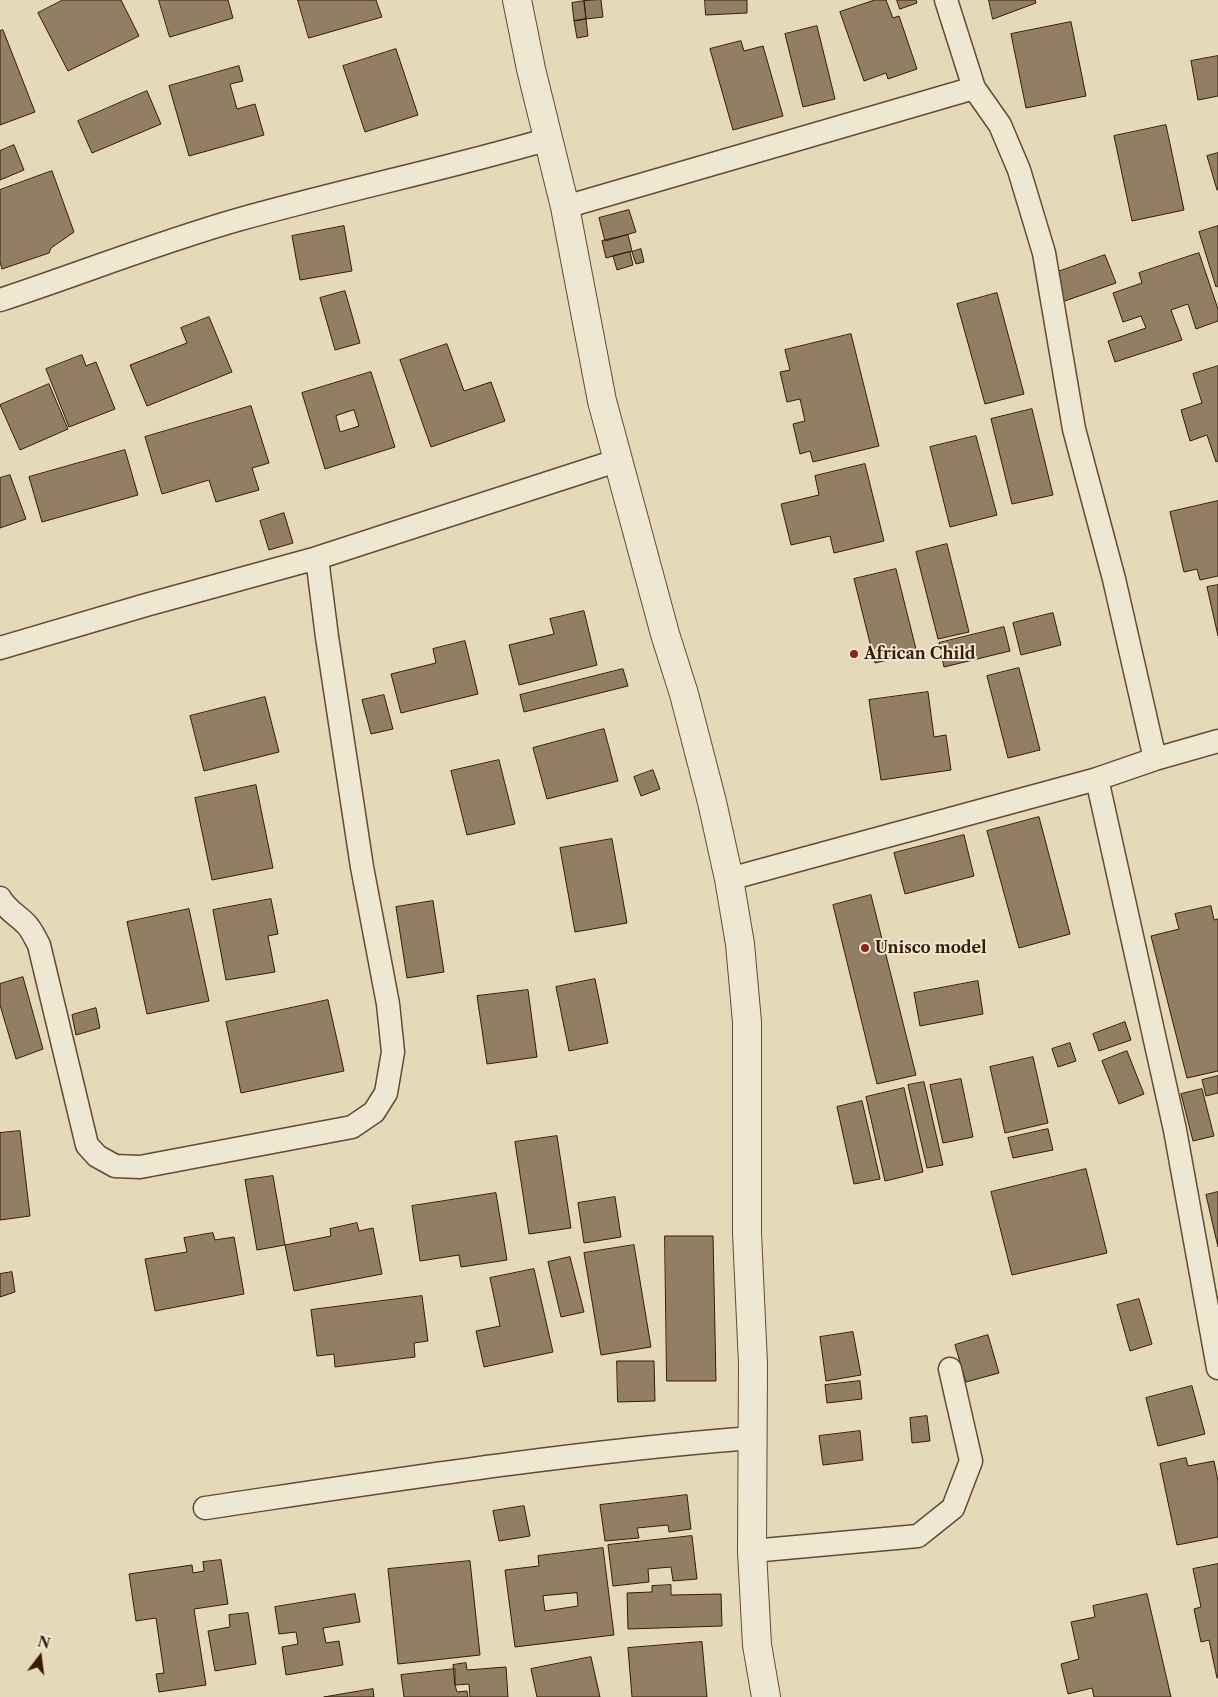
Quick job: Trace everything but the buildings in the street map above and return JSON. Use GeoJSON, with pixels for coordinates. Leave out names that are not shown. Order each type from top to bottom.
{"type":"FeatureCollection","features":[{"type":"Feature","properties":{"kind":"street"},"geometry":{"type":"LineString","coordinates":[[517,0],[531,69],[565,207],[602,401],[665,634],[684,694],[729,879],[740,944],[747,1022],[747,1233],[753,1364],[752,1551],[757,1645],[766,1697]]}},
{"type":"Feature","properties":{"kind":"street"},"geometry":{"type":"LineString","coordinates":[[946,0],[974,88],[1000,125],[1015,161],[1044,253],[1074,429],[1114,579],[1155,759]]}},
{"type":"Feature","properties":{"kind":"street"},"geometry":{"type":"LineString","coordinates":[[565,207],[974,88]]}},
{"type":"Feature","properties":{"kind":"street"},"geometry":{"type":"LineString","coordinates":[[0,300],[152,246],[237,220],[494,155],[549,139]]}},
{"type":"Feature","properties":{"kind":"street"},"geometry":{"type":"LineString","coordinates":[[0,648],[317,558],[619,460]]}},
{"type":"Feature","properties":{"kind":"street"},"geometry":{"type":"LineString","coordinates":[[0,898],[9,911],[26,924],[39,945],[87,1145],[97,1156],[115,1166],[140,1167],[352,1127],[374,1112],[386,1093],[393,1052],[388,1004],[362,868],[328,646],[317,558]]}},
{"type":"Feature","properties":{"kind":"street"},"geometry":{"type":"LineString","coordinates":[[729,879],[1097,780],[1155,759],[1218,741]]}},
{"type":"Feature","properties":{"kind":"street"},"geometry":{"type":"LineString","coordinates":[[1097,780],[1175,1130],[1218,1368]]}},
{"type":"Feature","properties":{"kind":"street"},"geometry":{"type":"LineString","coordinates":[[752,1551],[918,1536],[953,1508],[971,1462],[950,1369]]}},
{"type":"Feature","properties":{"kind":"street"},"geometry":{"type":"LineString","coordinates":[[205,1508],[435,1474],[638,1448],[752,1438]]}},
{"type":"Feature","properties":{"kind":"place","name":"African Child"},"geometry":{"type":"Point","coordinates":[854,654]}},
{"type":"Feature","properties":{"kind":"place","name":"Unisco model"},"geometry":{"type":"Point","coordinates":[865,948]}}]}
